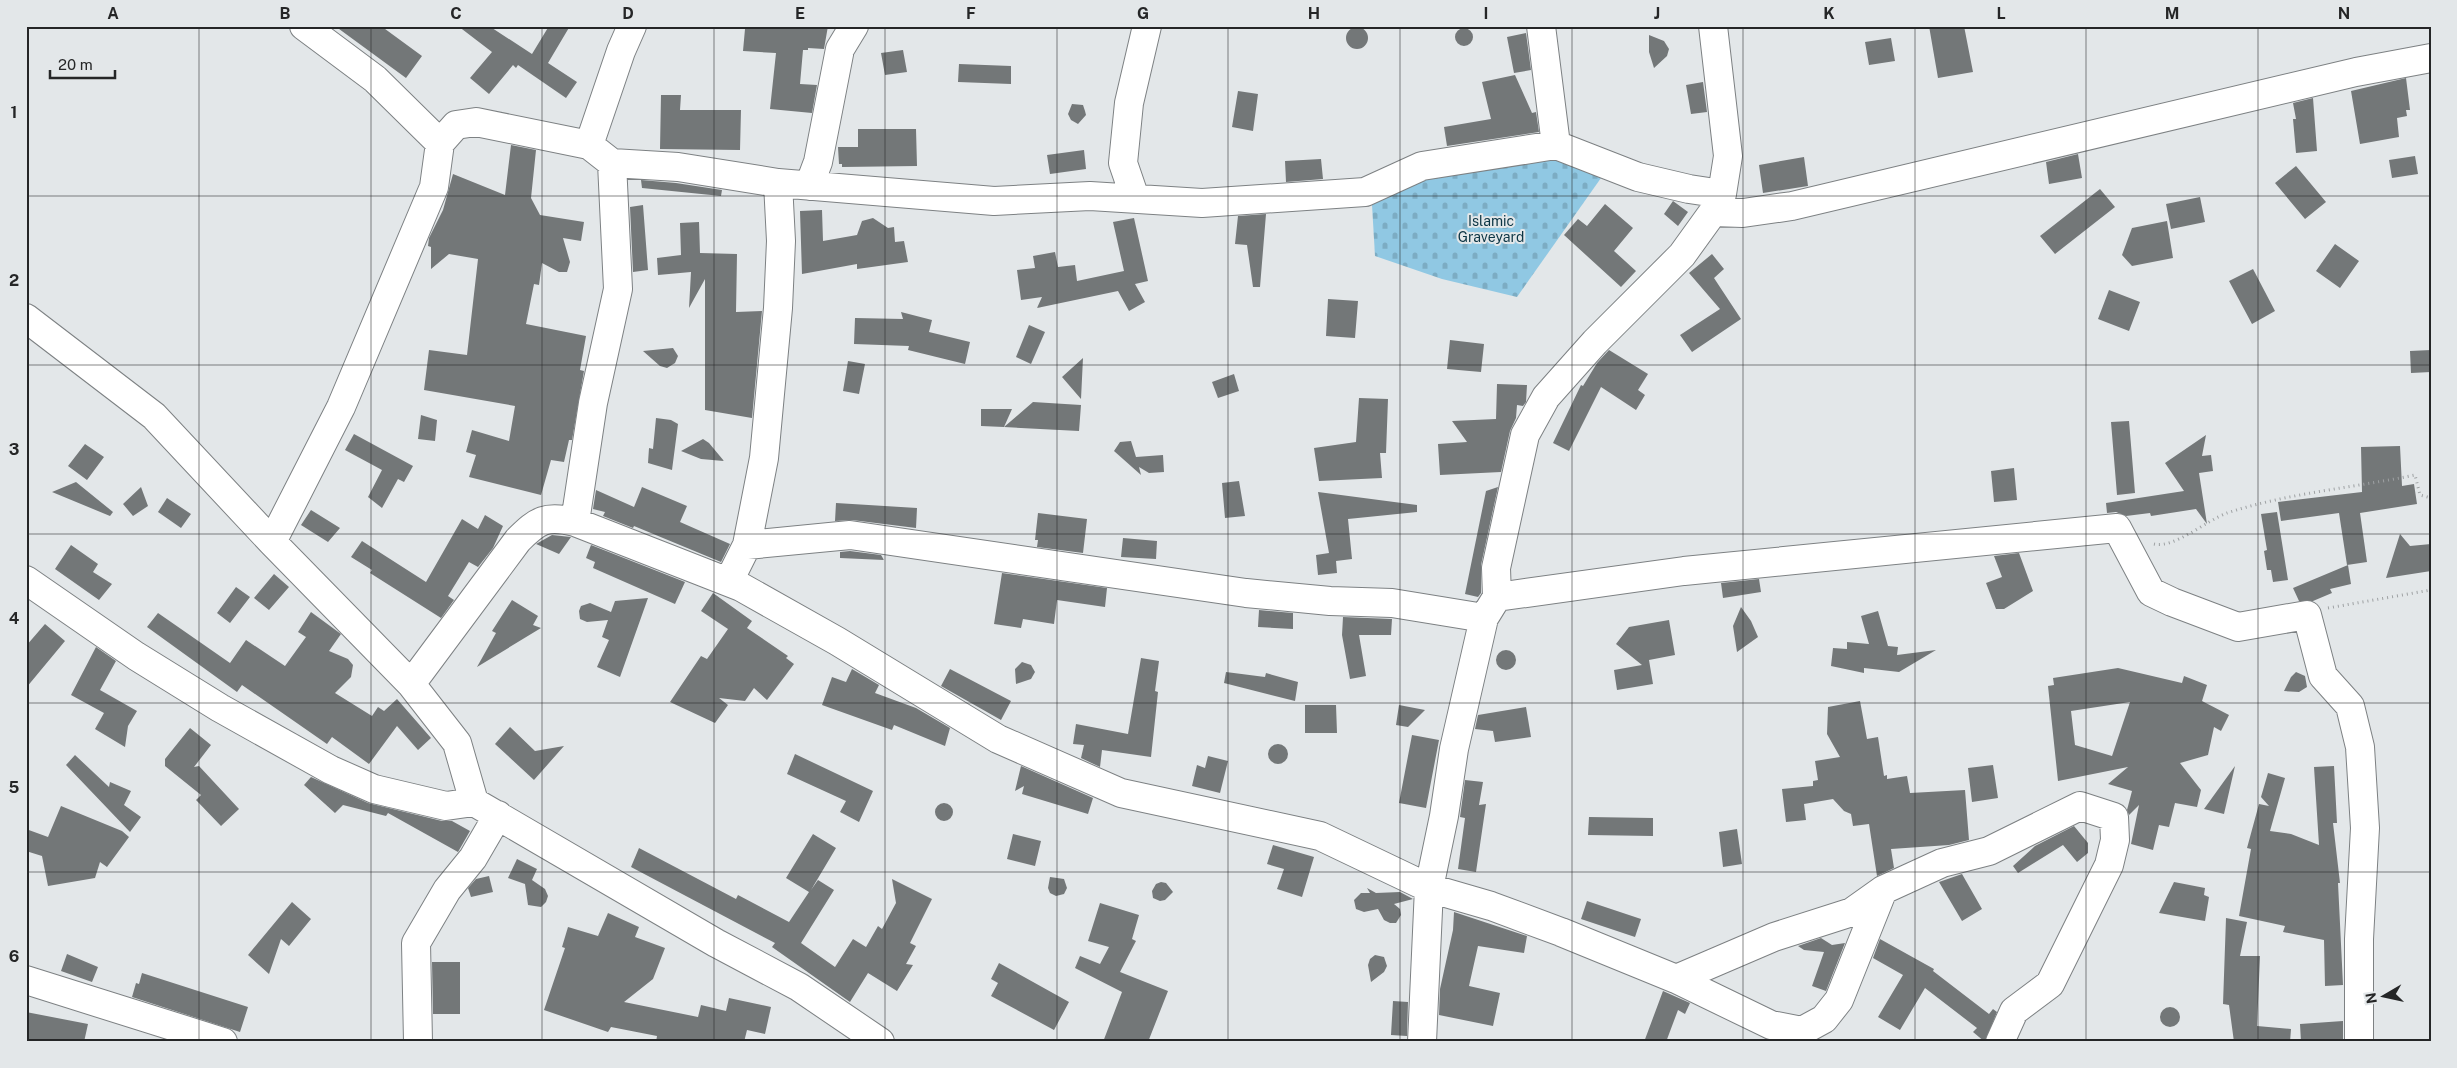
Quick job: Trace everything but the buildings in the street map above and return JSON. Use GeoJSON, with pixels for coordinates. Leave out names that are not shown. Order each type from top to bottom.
{"type":"FeatureCollection","features":[{"type":"Feature","properties":{"kind":"street"},"geometry":{"type":"LineString","coordinates":[[304,26],[375,79],[440,143]]}},
{"type":"Feature","properties":{"kind":"street"},"geometry":{"type":"LineString","coordinates":[[589,145],[621,51],[632,26]]}},
{"type":"Feature","properties":{"kind":"street"},"geometry":{"type":"LineString","coordinates":[[810,186],[818,162],[840,50],[854,26]]}},
{"type":"Feature","properties":{"kind":"street"},"geometry":{"type":"LineString","coordinates":[[1135,198],[1123,163],[1128,103],[1147,26]]}},
{"type":"Feature","properties":{"kind":"street"},"geometry":{"type":"LineString","coordinates":[[1541,26],[1556,145]]}},
{"type":"Feature","properties":{"kind":"street"},"geometry":{"type":"LineString","coordinates":[[1422,1042],[1429,888],[1444,816],[1454,749],[1490,608],[1496,568],[1525,435],[1546,397],[1595,342],[1682,254],[1717,203],[1728,156],[1713,26]]}},
{"type":"Feature","properties":{"kind":"street"},"geometry":{"type":"LineString","coordinates":[[272,542],[340,407],[434,187],[440,143],[456,125],[476,122],[589,145],[612,163],[678,167],[778,183],[994,201],[1090,196],[1202,203],[1366,192],[1422,166],[1556,145],[1638,177],[1688,189],[1743,213],[1792,206],[2336,77],[2431,58]]}},
{"type":"Feature","properties":{"kind":"street"},"geometry":{"type":"LineString","coordinates":[[575,522],[593,403],[618,289],[612,163]]}},
{"type":"Feature","properties":{"kind":"street"},"geometry":{"type":"LineString","coordinates":[[729,582],[747,545],[764,458],[777,316],[781,241],[778,183]]}},
{"type":"Feature","properties":{"kind":"street"},"geometry":{"type":"LineString","coordinates":[[26,318],[154,416],[272,542],[411,684],[457,743],[474,802]]}},
{"type":"Feature","properties":{"kind":"street"},"geometry":{"type":"LineString","coordinates":[[411,684],[518,540],[537,522],[558,518],[575,522],[729,582],[837,641],[998,739],[1121,793],[1320,836],[1429,888],[1491,906],[1560,932],[1676,979],[1771,1025],[1802,1031],[1824,1019],[1839,1000],[1882,890]]}},
{"type":"Feature","properties":{"kind":"street"},"geometry":{"type":"LineString","coordinates":[[747,545],[850,535],[1246,593],[1330,601],[1490,608],[1684,571],[2116,528],[2151,592],[2172,602],[2238,627],[2307,615],[2322,676],[2350,706],[2360,747],[2365,828],[2359,939],[2359,1042]]}},
{"type":"Feature","properties":{"kind":"street"},"geometry":{"type":"LineString","coordinates":[[26,580],[136,656],[220,708],[331,770],[374,789],[446,806],[474,802],[716,943],[799,987],[880,1042]]}},
{"type":"Feature","properties":{"kind":"street"},"geometry":{"type":"LineString","coordinates":[[1676,979],[1774,937],[1852,912],[1882,890],[1942,863],[1989,851],[2080,806],[2114,817],[2115,840],[2109,865],[2050,984],[2014,1011],[2000,1042]]}},
{"type":"Feature","properties":{"kind":"street"},"geometry":{"type":"LineString","coordinates":[[418,1042],[416,943],[447,890],[473,858],[498,815]]}},
{"type":"Feature","properties":{"kind":"street"},"geometry":{"type":"LineString","coordinates":[[26,980],[181,1036],[223,1042]]}},
{"type":"Feature","properties":{"kind":"path"},"geometry":{"type":"LineString","coordinates":[[2116,528],[2156,545],[2173,541],[2226,514],[2291,495],[2415,475],[2420,495],[2431,498]]}},
{"type":"Feature","properties":{"kind":"path"},"geometry":{"type":"LineString","coordinates":[[2307,615],[2336,605],[2431,590]]}},
{"type":"Feature","properties":{"kind":"green space","name":"Islamic Graveyard"},"geometry":{"type":"Polygon","coordinates":[[[1553,155],[1601,178],[1517,297],[1442,279],[1375,256],[1372,205],[1408,183],[1553,155]]]}}]}
